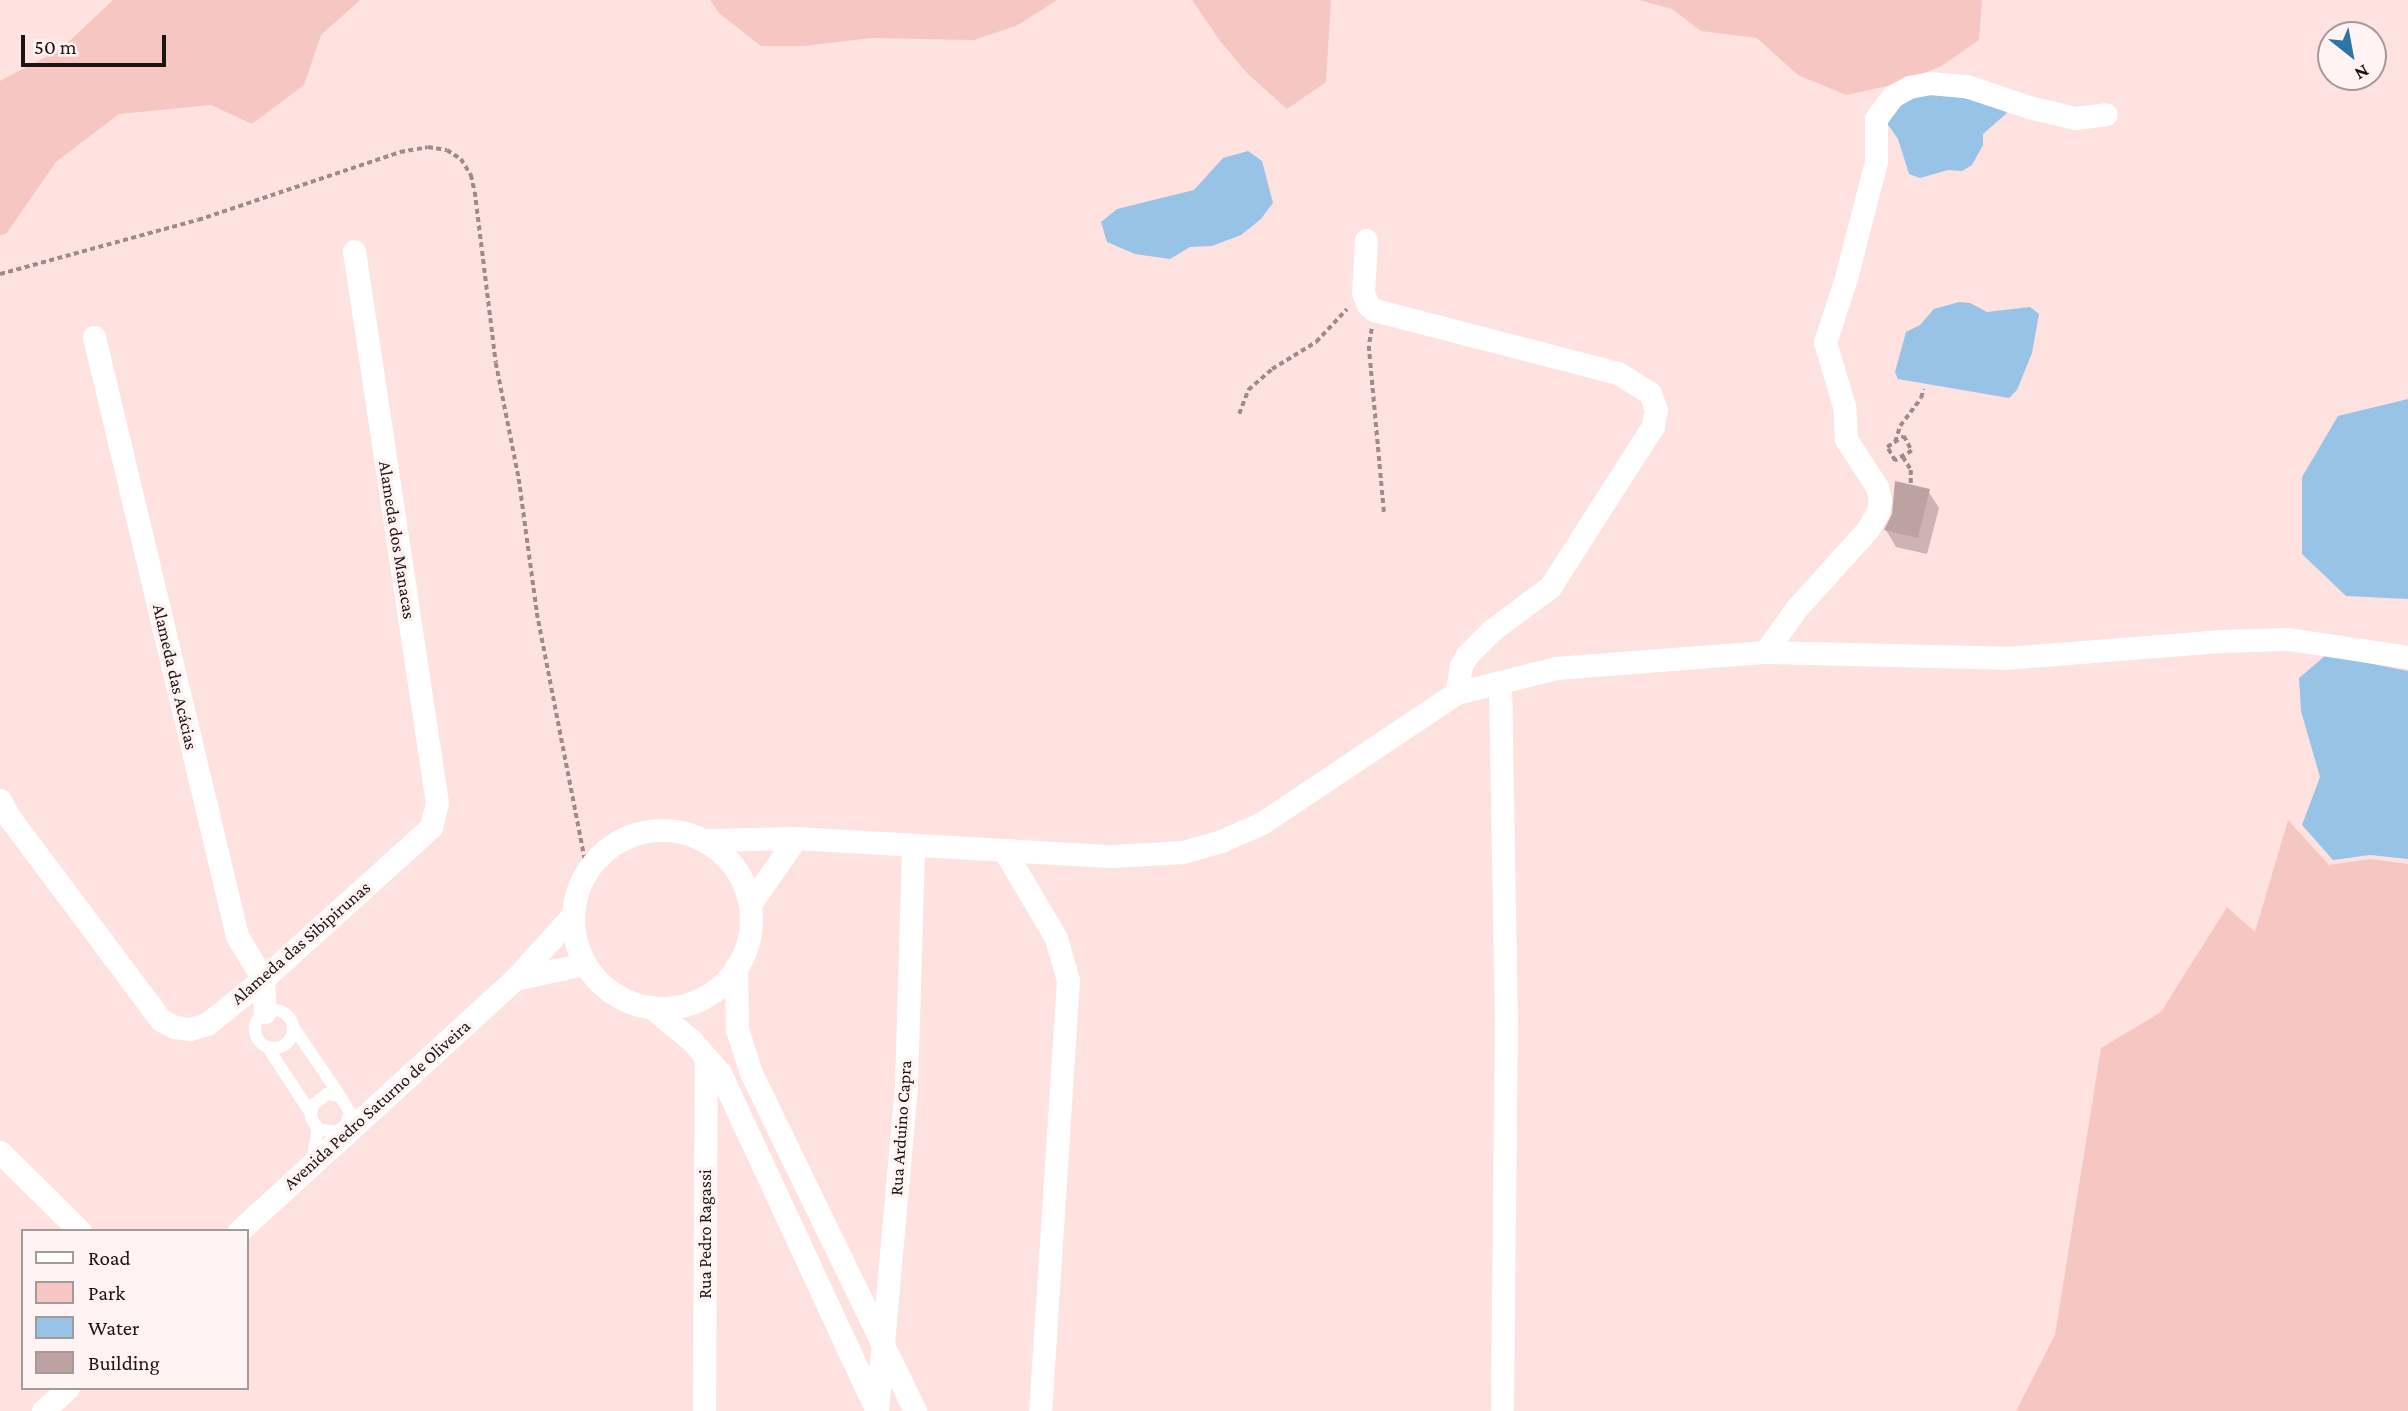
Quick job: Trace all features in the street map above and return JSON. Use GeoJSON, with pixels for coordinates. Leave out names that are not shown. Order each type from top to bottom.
{"type":"FeatureCollection","features":[{"type":"Feature","properties":{"kind":"street"},"geometry":{"type":"LineString","coordinates":[[1765,652],[1796,609],[1868,529],[1878,512],[1877,487],[1846,439],[1839,380],[1825,342],[1846,278],[1876,161],[1876,119],[1893,96],[1909,87],[1929,83],[1966,86],[2029,107],[2075,118],[2106,114]]}},
{"type":"Feature","properties":{"kind":"street"},"geometry":{"type":"LineString","coordinates":[[1366,240],[1369,301],[1618,373],[1650,393],[1656,410],[1653,426],[1550,587],[1492,630],[1467,655],[1461,666],[1456,693]]}},
{"type":"Feature","properties":{"kind":"street","name":"Alameda dos Manacas"},"geometry":{"type":"LineString","coordinates":[[354,251],[437,803],[431,827]]}},
{"type":"Feature","properties":{"kind":"street","name":"Alameda das Acácias"},"geometry":{"type":"LineString","coordinates":[[94,337],[237,936],[263,979],[265,1012]]}},
{"type":"Feature","properties":{"kind":"street"},"geometry":{"type":"LineString","coordinates":[[877,1411],[720,1073],[691,1040],[651,1007],[613,993],[584,964],[578,949],[572,916],[579,884],[587,870],[610,846],[640,832],[673,830],[704,839],[796,838],[1112,856],[1183,852],[1221,841],[1262,823],[1456,693],[1563,668],[1765,652],[2005,658],[2222,641],[2288,639],[2408,657]]}},
{"type":"Feature","properties":{"kind":"street"},"geometry":{"type":"LineString","coordinates":[[1500,682],[1506,1018],[1502,1411]]}},
{"type":"Feature","properties":{"kind":"street","name":"Alameda das Sibipirunas"},"geometry":{"type":"LineString","coordinates":[[0,800],[9,817],[161,1020],[190,1029],[207,1024],[263,979],[431,827]]}},
{"type":"Feature","properties":{"kind":"street"},"geometry":{"type":"LineString","coordinates":[[750,904],[796,838]]}},
{"type":"Feature","properties":{"kind":"street"},"geometry":{"type":"LineString","coordinates":[[651,1007],[676,1006],[699,999],[720,986],[736,967],[749,937],[750,904],[746,888],[734,867],[704,839]]}},
{"type":"Feature","properties":{"kind":"street","name":"Rua Arduino Capra"},"geometry":{"type":"LineString","coordinates":[[877,1411],[905,1086],[913,845]]}},
{"type":"Feature","properties":{"kind":"street"},"geometry":{"type":"LineString","coordinates":[[1004,850],[1056,938],[1068,980],[1040,1411]]}},
{"type":"Feature","properties":{"kind":"street","name":"Avenida Pedro Saturno de Oliveira"},"geometry":{"type":"LineString","coordinates":[[241,1229],[515,979],[572,916]]}},
{"type":"Feature","properties":{"kind":"street"},"geometry":{"type":"LineString","coordinates":[[515,979],[584,964]]}},
{"type":"Feature","properties":{"kind":"street"},"geometry":{"type":"LineString","coordinates":[[736,967],[737,1029],[751,1073],[915,1411]]}},
{"type":"Feature","properties":{"kind":"street","name":"Rua Pedro Ragassi"},"geometry":{"type":"LineString","coordinates":[[704,1411],[706,1057]]}},
{"type":"Feature","properties":{"kind":"street"},"geometry":{"type":"LineString","coordinates":[[0,1152],[78,1229]]}},
{"type":"Feature","properties":{"kind":"street"},"geometry":{"type":"LineString","coordinates":[[43,1411],[66,1390]]}},
{"type":"Feature","properties":{"kind":"lane"},"geometry":{"type":"LineString","coordinates":[[312,1164],[318,1129],[310,1112],[268,1048],[255,1034],[256,1021],[265,1012],[284,1012],[344,1101],[349,1119],[342,1129],[330,1133],[318,1129]]}},
{"type":"Feature","properties":{"kind":"lane"},"geometry":{"type":"LineString","coordinates":[[268,1048],[286,1045],[294,1028]]}},
{"type":"Feature","properties":{"kind":"lane"},"geometry":{"type":"LineString","coordinates":[[310,1112],[321,1096],[379,1104]]}},
{"type":"Feature","properties":{"kind":"path"},"geometry":{"type":"LineString","coordinates":[[0,274],[198,220],[400,152],[428,147],[447,150],[461,159],[471,175],[475,192],[496,363],[519,479],[537,613],[587,870]]}},
{"type":"Feature","properties":{"kind":"path"},"geometry":{"type":"LineString","coordinates":[[1239,414],[1248,390],[1272,369],[1316,342],[1369,301]]}},
{"type":"Feature","properties":{"kind":"path"},"geometry":{"type":"LineString","coordinates":[[1369,301],[1369,346],[1384,512]]}},
{"type":"Feature","properties":{"kind":"path"},"geometry":{"type":"LineString","coordinates":[[1895,442],[1900,426],[1921,398],[1923,389]]}},
{"type":"Feature","properties":{"kind":"path"},"geometry":{"type":"LineString","coordinates":[[1904,436],[1912,452],[1895,461],[1887,447],[1895,442],[1904,436]]}},
{"type":"Feature","properties":{"kind":"path"},"geometry":{"type":"LineString","coordinates":[[1903,457],[1911,470],[1911,485]]}},
{"type":"Feature","properties":{"kind":"green space"},"geometry":{"type":"Polygon","coordinates":[[[113,0],[360,0],[321,35],[304,85],[252,124],[211,105],[119,114],[56,162],[6,234],[0,235],[0,81],[61,49],[113,0]]]}},
{"type":"Feature","properties":{"kind":"green space"},"geometry":{"type":"Polygon","coordinates":[[[710,0],[1057,0],[1018,25],[974,40],[871,38],[804,46],[761,46],[719,13],[710,0]]]}},
{"type":"Feature","properties":{"kind":"green space"},"geometry":{"type":"Polygon","coordinates":[[[1192,0],[1331,0],[1326,82],[1287,109],[1247,73],[1220,41],[1192,0]]]}},
{"type":"Feature","properties":{"kind":"green space"},"geometry":{"type":"Polygon","coordinates":[[[1639,0],[1982,0],[1979,40],[1940,67],[1888,86],[1846,95],[1798,75],[1757,38],[1701,31],[1672,9],[1639,0]]]}},
{"type":"Feature","properties":{"kind":"green space"},"geometry":{"type":"Polygon","coordinates":[[[2288,820],[2329,865],[2370,859],[2408,864],[2408,1411],[2016,1411],[2055,1335],[2101,1048],[2161,1012],[2227,907],[2255,932],[2288,820]]]}},
{"type":"Feature","properties":{"kind":"water"},"geometry":{"type":"Polygon","coordinates":[[[1935,93],[1963,95],[1996,104],[2007,113],[1983,134],[1983,145],[1972,165],[1962,171],[1948,170],[1920,178],[1909,174],[1898,139],[1889,126],[1882,124],[1892,107],[1908,98],[1935,93]]]}},
{"type":"Feature","properties":{"kind":"water"},"geometry":{"type":"Polygon","coordinates":[[[1248,151],[1262,161],[1273,203],[1261,219],[1241,235],[1212,246],[1190,247],[1170,259],[1135,254],[1107,242],[1101,222],[1117,209],[1194,190],[1223,158],[1248,151]]]}},
{"type":"Feature","properties":{"kind":"water"},"geometry":{"type":"Polygon","coordinates":[[[1959,302],[1970,303],[1987,312],[2030,307],[2039,314],[2032,353],[2017,390],[2009,398],[1898,379],[1895,372],[1906,332],[1920,325],[1934,309],[1959,302]]]}},
{"type":"Feature","properties":{"kind":"water"},"geometry":{"type":"Polygon","coordinates":[[[2408,399],[2408,599],[2346,596],[2302,554],[2302,477],[2338,416],[2408,399]]]}},
{"type":"Feature","properties":{"kind":"water"},"geometry":{"type":"Polygon","coordinates":[[[2326,655],[2408,671],[2408,859],[2370,855],[2333,860],[2302,825],[2320,777],[2301,711],[2299,678],[2326,655]]]}},
{"type":"Feature","properties":{"kind":"building"},"geometry":{"type":"Polygon","coordinates":[[[1895,481],[1930,489],[1918,538],[1884,530],[1892,514],[1895,481]]]}}]}
